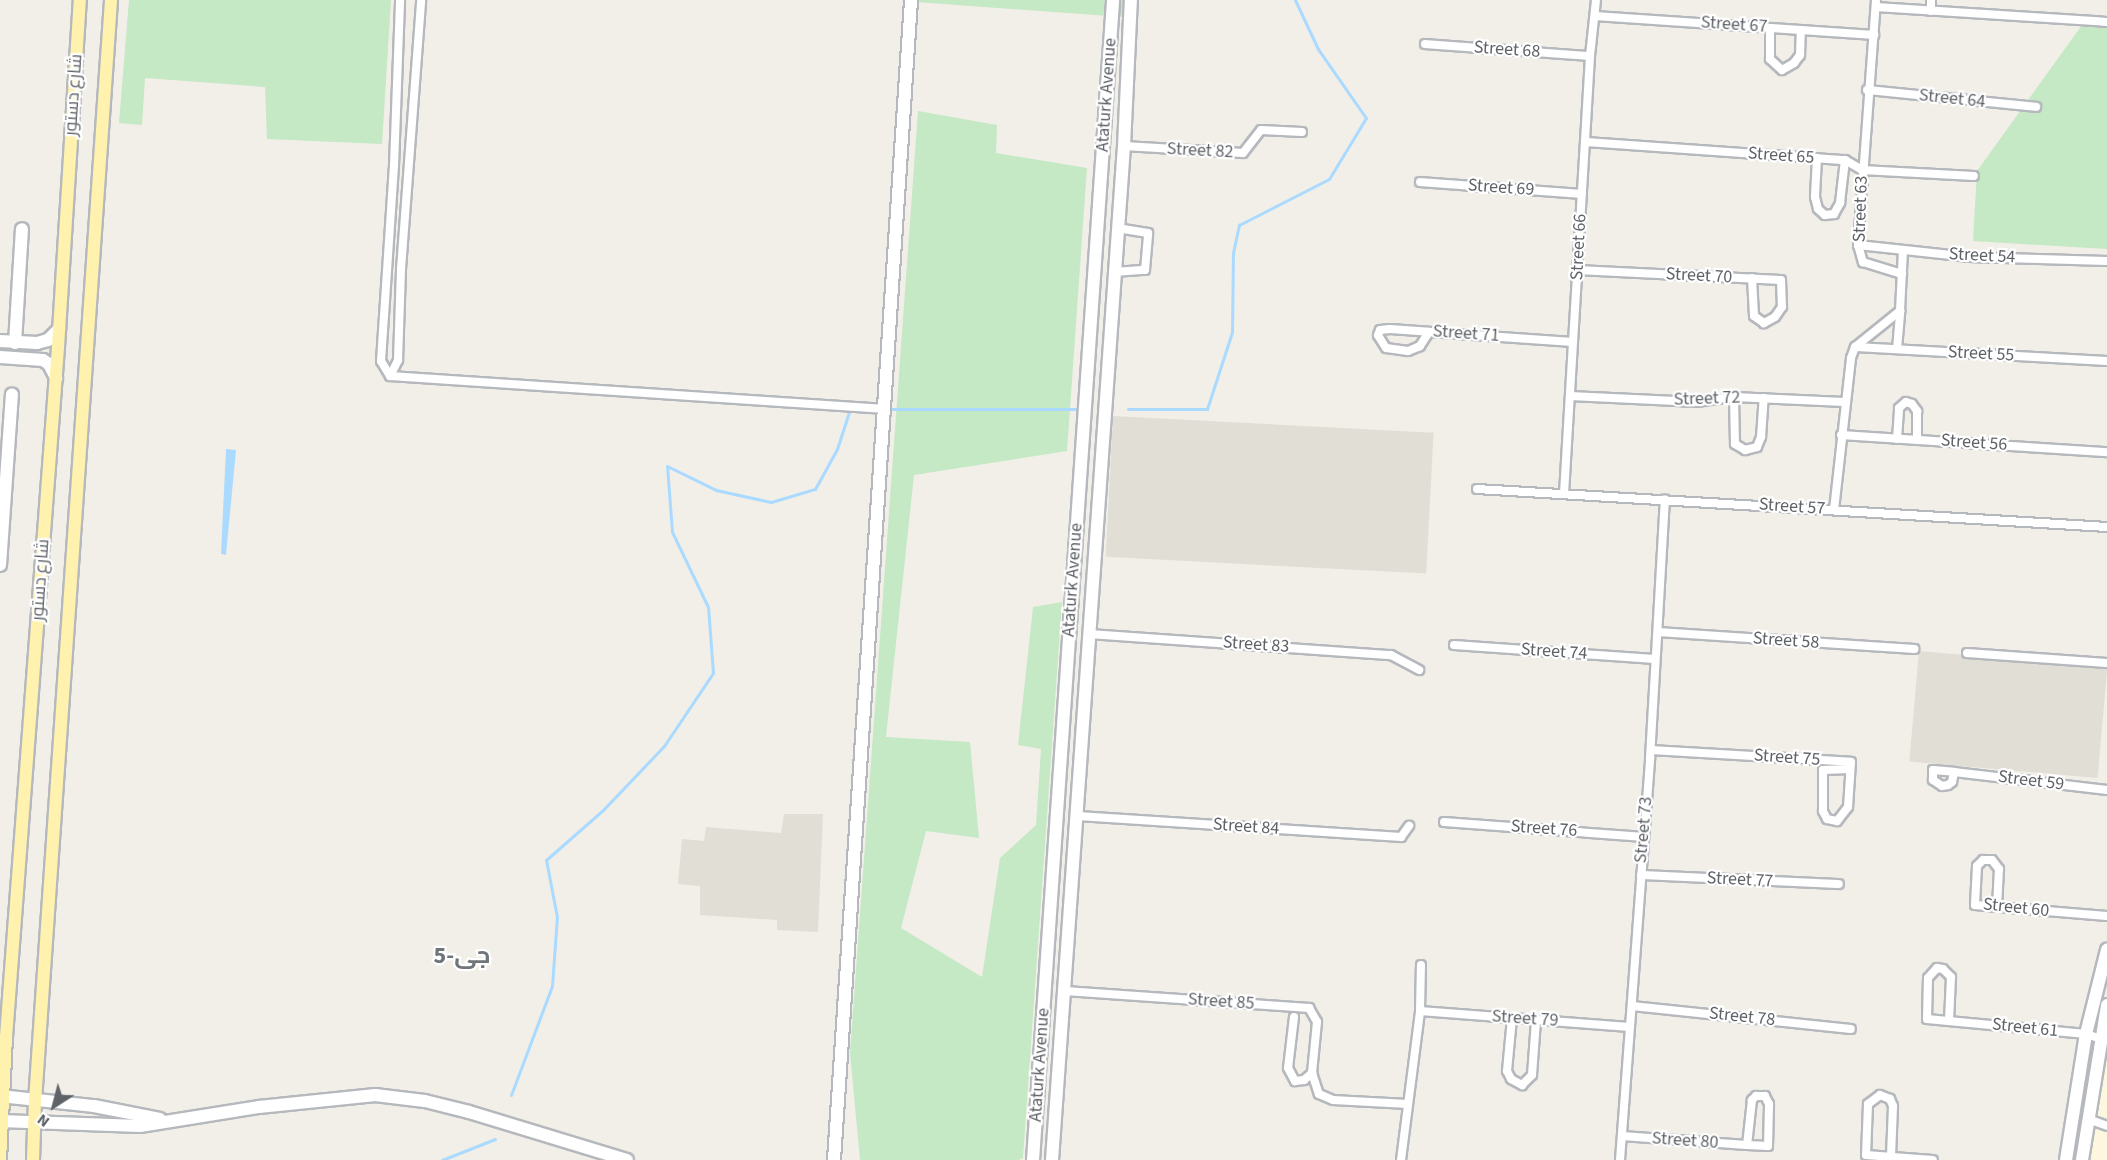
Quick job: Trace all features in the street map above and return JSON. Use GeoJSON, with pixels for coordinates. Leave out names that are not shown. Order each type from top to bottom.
{"type":"FeatureCollection","features":[{"type":"Feature","properties":{"kind":"main road","name":"شارع دستور"},"geometry":{"type":"LineString","coordinates":[[0,1160],[2,1096],[56,378],[80,0]]}},
{"type":"Feature","properties":{"kind":"main road","name":"شارع دستور"},"geometry":{"type":"LineString","coordinates":[[33,1160],[35,1101],[111,0]]}},
{"type":"Feature","properties":{"kind":"street"},"geometry":{"type":"LineString","coordinates":[[390,376],[381,360],[394,166],[400,0]]}},
{"type":"Feature","properties":{"kind":"street"},"geometry":{"type":"LineString","coordinates":[[390,376],[398,360],[401,269],[421,0]]}},
{"type":"Feature","properties":{"kind":"street"},"geometry":{"type":"LineString","coordinates":[[834,1160],[882,409],[911,0]]}},
{"type":"Feature","properties":{"kind":"street","name":"Ataturk Avenue"},"geometry":{"type":"LineString","coordinates":[[1033,1160],[1113,0]]}},
{"type":"Feature","properties":{"kind":"street","name":"Ataturk Avenue"},"geometry":{"type":"LineString","coordinates":[[1052,1160],[1124,146],[1131,0]]}},
{"type":"Feature","properties":{"kind":"street","name":"Street 66"},"geometry":{"type":"LineString","coordinates":[[1564,494],[1590,56],[1596,0]]}},
{"type":"Feature","properties":{"kind":"street"},"geometry":{"type":"LineString","coordinates":[[1931,0],[1931,11]]}},
{"type":"Feature","properties":{"kind":"street"},"geometry":{"type":"LineString","coordinates":[[1876,4],[1931,11],[2107,22]]}},
{"type":"Feature","properties":{"kind":"street","name":"Street 63"},"geometry":{"type":"LineString","coordinates":[[1876,4],[1867,90],[1858,245],[1863,262],[1902,274]]}},
{"type":"Feature","properties":{"kind":"street","name":"Street 67"},"geometry":{"type":"LineString","coordinates":[[1595,16],[1874,35]]}},
{"type":"Feature","properties":{"kind":"street"},"geometry":{"type":"LineString","coordinates":[[1770,28],[1770,59],[1782,70],[1794,63],[1800,55],[1801,30]]}},
{"type":"Feature","properties":{"kind":"street","name":"Street 68"},"geometry":{"type":"LineString","coordinates":[[1425,44],[1590,56]]}},
{"type":"Feature","properties":{"kind":"street","name":"Street 64"},"geometry":{"type":"LineString","coordinates":[[1867,90],[2036,107]]}},
{"type":"Feature","properties":{"kind":"street","name":"Street 82"},"geometry":{"type":"LineString","coordinates":[[1124,146],[1243,153],[1261,130],[1302,132]]}},
{"type":"Feature","properties":{"kind":"street","name":"Street 65"},"geometry":{"type":"LineString","coordinates":[[1586,142],[1845,160],[1862,170],[1974,176]]}},
{"type":"Feature","properties":{"kind":"street"},"geometry":{"type":"LineString","coordinates":[[394,143],[411,145]]}},
{"type":"Feature","properties":{"kind":"street"},"geometry":{"type":"LineString","coordinates":[[1817,158],[1815,196],[1818,209],[1825,214],[1834,214],[1840,203],[1845,160]]}},
{"type":"Feature","properties":{"kind":"street"},"geometry":{"type":"LineString","coordinates":[[394,166],[410,166]]}},
{"type":"Feature","properties":{"kind":"street","name":"Street 69"},"geometry":{"type":"LineString","coordinates":[[1420,182],[1582,194]]}},
{"type":"Feature","properties":{"kind":"street"},"geometry":{"type":"LineString","coordinates":[[1114,272],[1145,270],[1148,232],[1118,228]]}},
{"type":"Feature","properties":{"kind":"street"},"geometry":{"type":"LineString","coordinates":[[15,343],[22,229]]}},
{"type":"Feature","properties":{"kind":"street","name":"Street 54"},"geometry":{"type":"LineString","coordinates":[[1858,245],[1969,257],[2107,261]]}},
{"type":"Feature","properties":{"kind":"street"},"geometry":{"type":"LineString","coordinates":[[1897,349],[1903,250]]}},
{"type":"Feature","properties":{"kind":"street","name":"Street 70"},"geometry":{"type":"LineString","coordinates":[[1577,270],[1781,280],[1782,307],[1775,317],[1764,323],[1754,316],[1752,279]]}},
{"type":"Feature","properties":{"kind":"street"},"geometry":{"type":"LineString","coordinates":[[1834,510],[1844,402],[1851,358],[1855,347],[1900,311]]}},
{"type":"Feature","properties":{"kind":"street"},"geometry":{"type":"LineString","coordinates":[[0,341],[37,343],[48,339],[59,329]]}},
{"type":"Feature","properties":{"kind":"street","name":"Street 71"},"geometry":{"type":"LineString","coordinates":[[1429,332],[1420,346],[1408,351],[1386,348],[1378,335],[1380,330],[1429,332],[1573,342]]}},
{"type":"Feature","properties":{"kind":"street","name":"Street 55"},"geometry":{"type":"LineString","coordinates":[[1855,347],[2107,361]]}},
{"type":"Feature","properties":{"kind":"street"},"geometry":{"type":"LineString","coordinates":[[0,357],[43,360],[49,364],[56,378]]}},
{"type":"Feature","properties":{"kind":"street"},"geometry":{"type":"LineString","coordinates":[[390,376],[882,409]]}},
{"type":"Feature","properties":{"kind":"street"},"geometry":{"type":"LineString","coordinates":[[0,565],[12,394]]}},
{"type":"Feature","properties":{"kind":"street","name":"Street 72"},"geometry":{"type":"LineString","coordinates":[[1570,396],[1697,402],[1734,397],[1844,402]]}},
{"type":"Feature","properties":{"kind":"street"},"geometry":{"type":"LineString","coordinates":[[1734,397],[1735,444],[1744,450],[1757,447],[1761,437],[1764,398]]}},
{"type":"Feature","properties":{"kind":"street"},"geometry":{"type":"LineString","coordinates":[[1897,439],[1899,408],[1906,402],[1912,404],[1917,411],[1917,440]]}},
{"type":"Feature","properties":{"kind":"street","name":"Street 56"},"geometry":{"type":"LineString","coordinates":[[1841,435],[2107,452]]}},
{"type":"Feature","properties":{"kind":"street","name":"Street 57"},"geometry":{"type":"LineString","coordinates":[[1477,489],[2107,527]]}},
{"type":"Feature","properties":{"kind":"street","name":"Street 73"},"geometry":{"type":"LineString","coordinates":[[1620,1160],[1650,750],[1665,499]]}},
{"type":"Feature","properties":{"kind":"street"},"geometry":{"type":"LineString","coordinates":[[1072,591],[1092,591]]}},
{"type":"Feature","properties":{"kind":"street","name":"Street 58"},"geometry":{"type":"LineString","coordinates":[[1658,632],[1914,649]]}},
{"type":"Feature","properties":{"kind":"street","name":"Street 83"},"geometry":{"type":"LineString","coordinates":[[1089,634],[1391,655],[1419,670]]}},
{"type":"Feature","properties":{"kind":"street","name":"Street 74"},"geometry":{"type":"LineString","coordinates":[[1454,645],[1655,659]]}},
{"type":"Feature","properties":{"kind":"street"},"geometry":{"type":"LineString","coordinates":[[1967,653],[2107,663]]}},
{"type":"Feature","properties":{"kind":"street","name":"Street 75"},"geometry":{"type":"LineString","coordinates":[[1650,750],[1851,762],[1850,769]]}},
{"type":"Feature","properties":{"kind":"street"},"geometry":{"type":"LineString","coordinates":[[1850,769],[1848,807],[1837,821],[1827,819],[1823,811],[1823,770],[1850,769]]}},
{"type":"Feature","properties":{"kind":"street","name":"Street 59"},"geometry":{"type":"LineString","coordinates":[[1954,772],[2107,790]]}},
{"type":"Feature","properties":{"kind":"street","name":"Street 84"},"geometry":{"type":"LineString","coordinates":[[1078,816],[1401,837],[1410,826]]}},
{"type":"Feature","properties":{"kind":"street","name":"Street 76"},"geometry":{"type":"LineString","coordinates":[[1444,822],[1644,837]]}},
{"type":"Feature","properties":{"kind":"street","name":"Street 60"},"geometry":{"type":"LineString","coordinates":[[1997,907],[1999,869],[1997,864],[1987,859],[1977,866],[1975,905],[1997,907],[2107,916]]}},
{"type":"Feature","properties":{"kind":"street","name":"Street 77"},"geometry":{"type":"LineString","coordinates":[[1641,875],[1839,884]]}},
{"type":"Feature","properties":{"kind":"street"},"geometry":{"type":"LineString","coordinates":[[2066,1160],[2086,1034],[2107,950]]}},
{"type":"Feature","properties":{"kind":"street"},"geometry":{"type":"LineString","coordinates":[[1401,1160],[1420,1011],[1421,965]]}},
{"type":"Feature","properties":{"kind":"street","name":"Street 61"},"geometry":{"type":"LineString","coordinates":[[1950,1021],[1951,976],[1943,969],[1937,968],[1928,978],[1927,1020],[2086,1034],[2101,1039]]}},
{"type":"Feature","properties":{"kind":"street","name":"Street 85"},"geometry":{"type":"LineString","coordinates":[[1065,991],[1309,1008],[1317,1022],[1312,1073]]}},
{"type":"Feature","properties":{"kind":"street"},"geometry":{"type":"LineString","coordinates":[[2082,1160],[2107,1005]]}},
{"type":"Feature","properties":{"kind":"street","name":"Street 78"},"geometry":{"type":"LineString","coordinates":[[1632,1006],[1851,1029]]}},
{"type":"Feature","properties":{"kind":"street","name":"Street 79"},"geometry":{"type":"LineString","coordinates":[[1420,1011],[1629,1026]]}},
{"type":"Feature","properties":{"kind":"street"},"geometry":{"type":"LineString","coordinates":[[1294,1017],[1288,1068],[1295,1081],[1304,1080],[1312,1073],[1319,1094],[1333,1100],[1408,1104]]}},
{"type":"Feature","properties":{"kind":"street"},"geometry":{"type":"LineString","coordinates":[[1512,1018],[1507,1071],[1511,1079],[1522,1086],[1532,1075],[1536,1020]]}},
{"type":"Feature","properties":{"kind":"street"},"geometry":{"type":"LineString","coordinates":[[1891,1156],[1893,1106],[1890,1099],[1880,1095],[1871,1100],[1869,1104],[1866,1155],[1933,1160]]}},
{"type":"Feature","properties":{"kind":"street"},"geometry":{"type":"LineString","coordinates":[[2,1096],[94,1106],[164,1120]]}},
{"type":"Feature","properties":{"kind":"street"},"geometry":{"type":"LineString","coordinates":[[1,1121],[140,1126],[164,1120],[324,1099],[391,1096],[425,1101],[469,1112],[627,1160]]}},
{"type":"Feature","properties":{"kind":"street","name":"Street 80"},"geometry":{"type":"LineString","coordinates":[[1623,1136],[1747,1145],[1768,1146],[1769,1104],[1765,1096],[1756,1096],[1752,1100],[1747,1145]]}},
{"type":"Feature","properties":{"kind":"street"},"geometry":{"type":"LineString","coordinates":[[2088,1119],[2107,1126]]}},
{"type":"Feature","properties":{"kind":"shaded area"},"geometry":{"type":"Polygon","coordinates":[[[1113,416],[1434,433],[1426,574],[1106,557],[1113,416]]]}},
{"type":"Feature","properties":{"kind":"shaded area"},"geometry":{"type":"Polygon","coordinates":[[[1919,651],[2107,667],[2098,778],[1909,762],[1919,651]]]}},
{"type":"Feature","properties":{"kind":"shaded area"},"geometry":{"type":"Polygon","coordinates":[[[784,814],[823,814],[818,932],[777,930],[777,920],[700,915],[700,886],[678,884],[682,839],[704,841],[706,827],[781,833],[784,814]]]}},
{"type":"Feature","properties":{"kind":"shaded area"},"geometry":{"type":"Polygon","coordinates":[[[2107,1047],[2107,1160],[2088,1160],[2095,1110],[2107,1047]]]}},
{"type":"Feature","properties":{"kind":"green space"},"geometry":{"type":"Polygon","coordinates":[[[129,0],[391,0],[382,144],[267,139],[265,87],[145,78],[142,125],[119,123],[129,0]]]}},
{"type":"Feature","properties":{"kind":"green space"},"geometry":{"type":"Polygon","coordinates":[[[916,0],[1124,0],[1123,17],[916,2],[916,0]]]}},
{"type":"Feature","properties":{"kind":"green space"},"geometry":{"type":"Polygon","coordinates":[[[2082,25],[2107,26],[2107,249],[1973,241],[1977,171],[2082,25]]]}},
{"type":"Feature","properties":{"kind":"green space"},"geometry":{"type":"Polygon","coordinates":[[[918,111],[997,125],[996,153],[1087,168],[1067,451],[914,475],[886,737],[970,742],[979,838],[926,831],[901,928],[982,977],[1000,858],[1036,825],[1041,749],[1018,745],[1033,607],[1062,602],[1023,1158],[1019,1160],[860,1160],[850,1053],[918,111]]]}},
{"type":"Feature","properties":{"kind":"water"},"geometry":{"type":"Polygon","coordinates":[[[226,449],[236,450],[226,555],[221,554],[226,449]]]}},
{"type":"Feature","properties":{"kind":"waterway"},"geometry":{"type":"LineString","coordinates":[[1128,409],[1207,409],[1232,332],[1233,253],[1239,225],[1329,179],[1366,118],[1318,49],[1295,0]]}},
{"type":"Feature","properties":{"kind":"waterway"},"geometry":{"type":"LineString","coordinates":[[511,1095],[552,986],[557,917],[546,860],[603,810],[664,746],[713,673],[708,607],[672,532],[667,466],[716,490],[771,502],[815,489],[837,449],[850,409]]}},
{"type":"Feature","properties":{"kind":"waterway"},"geometry":{"type":"LineString","coordinates":[[887,409],[1081,409]]}},
{"type":"Feature","properties":{"kind":"waterway"},"geometry":{"type":"LineString","coordinates":[[442,1160],[495,1139]]}},
{"type":"Feature","properties":{"kind":"district","name":"جی-5"},"geometry":{"type":"Point","coordinates":[462,956]}}]}
